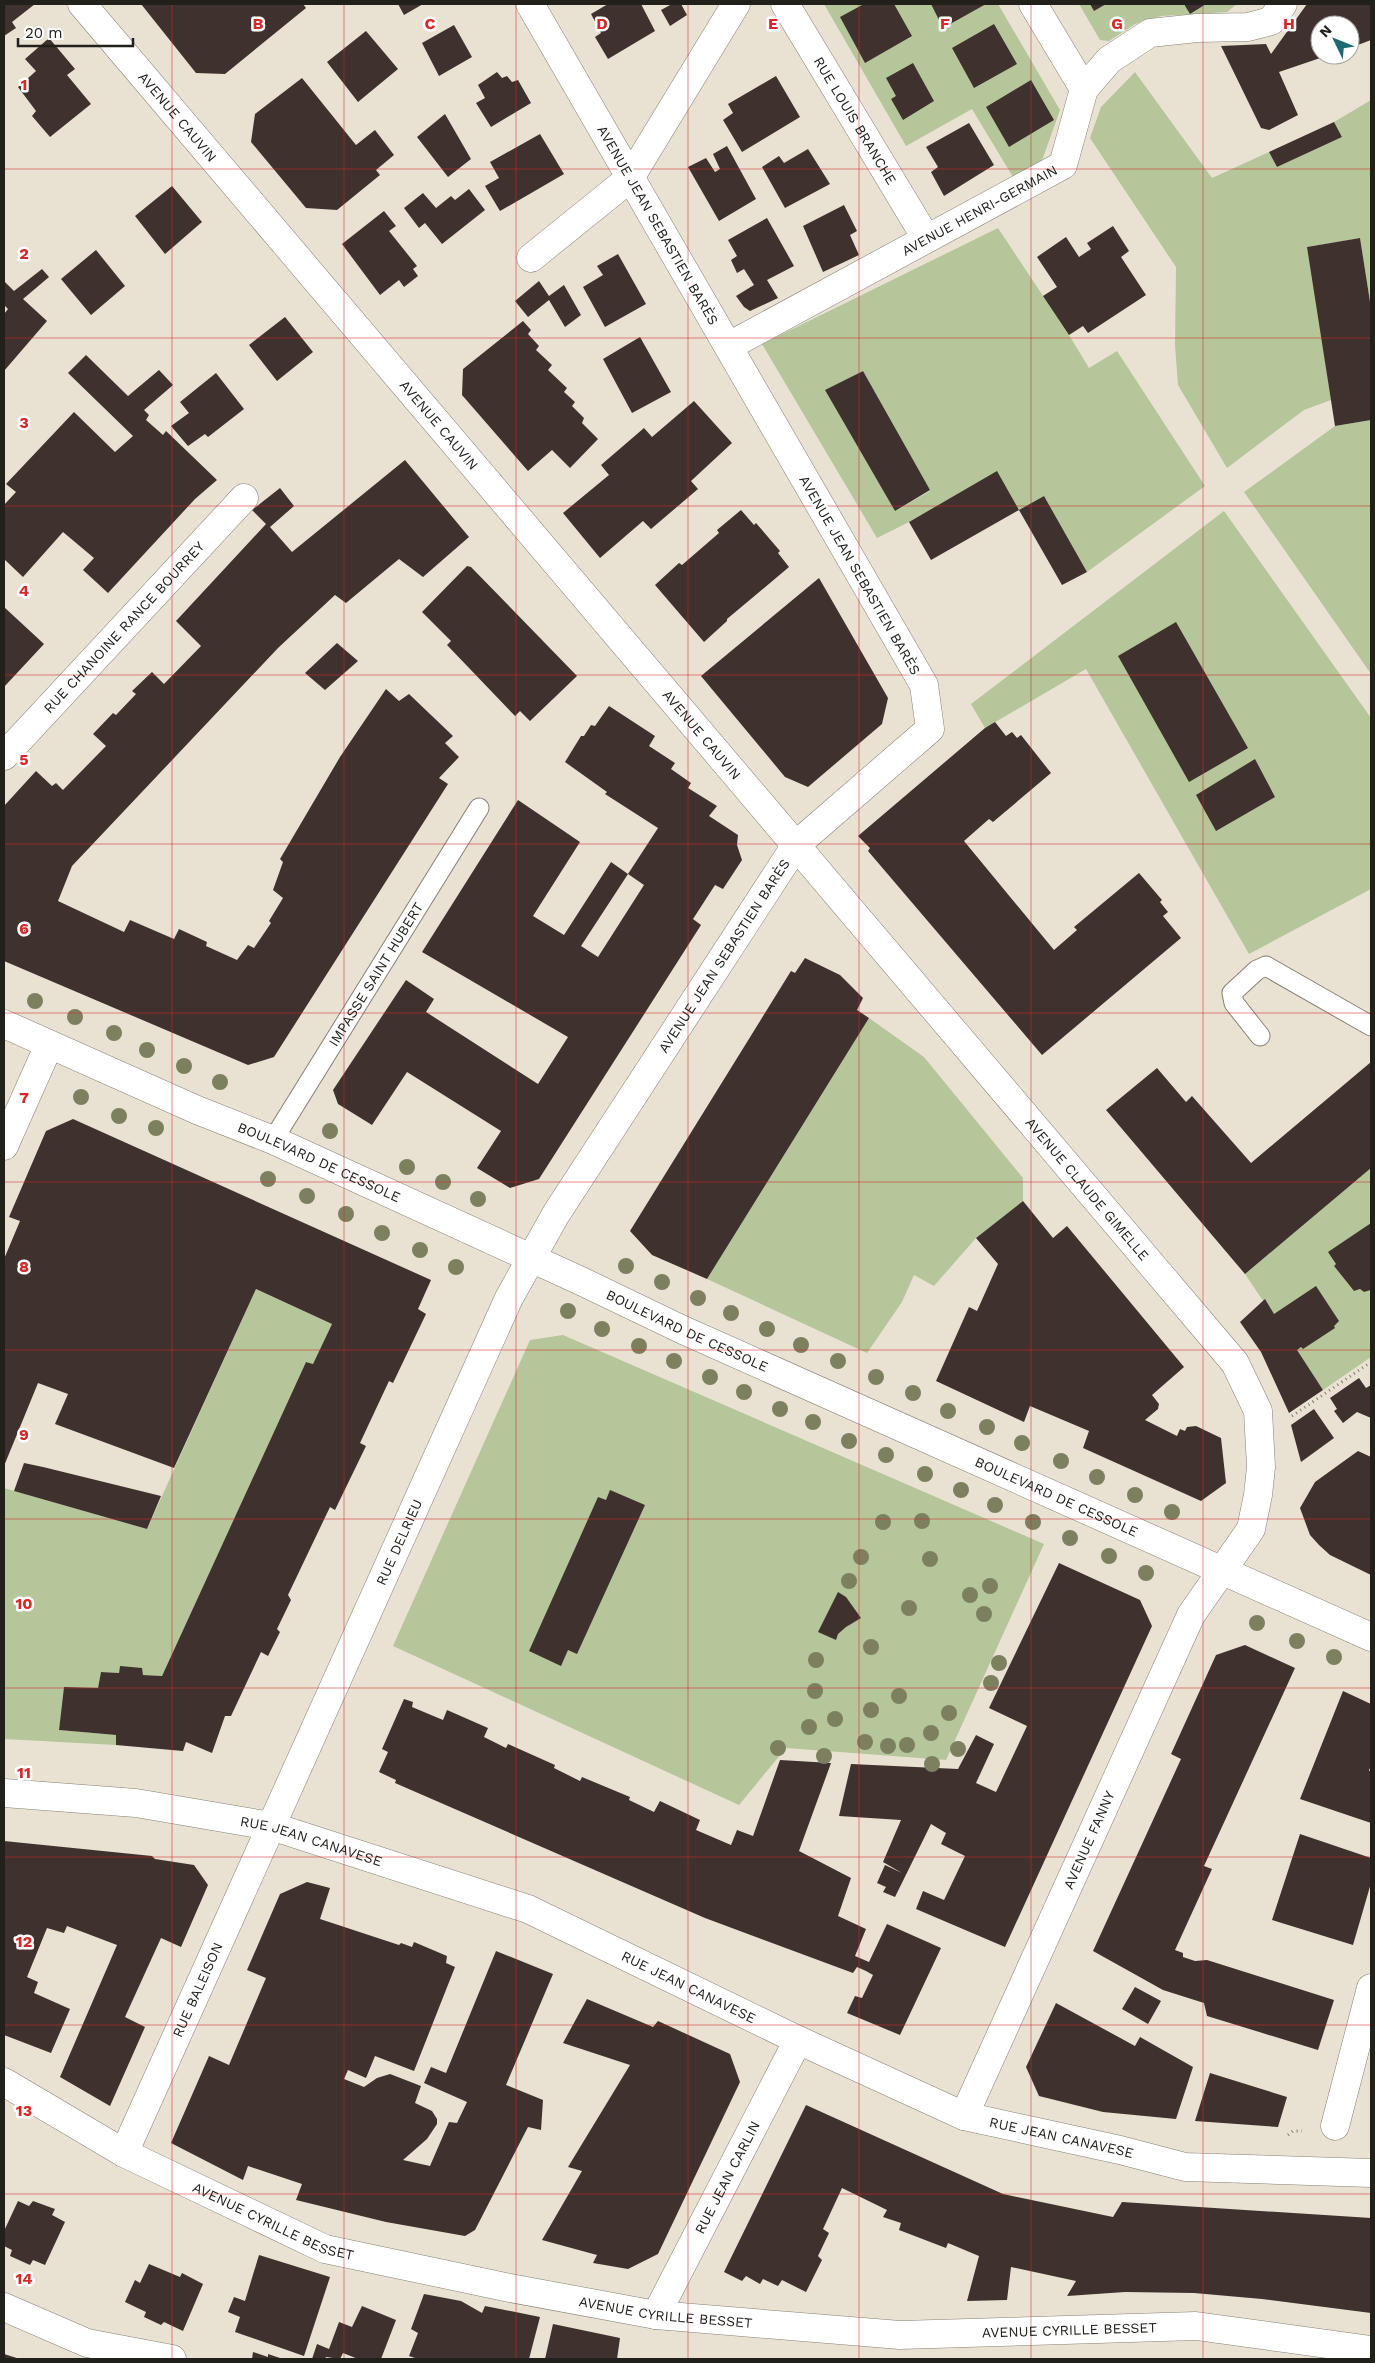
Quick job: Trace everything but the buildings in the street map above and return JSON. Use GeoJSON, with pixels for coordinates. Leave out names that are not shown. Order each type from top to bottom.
{"type":"FeatureCollection","features":[{"type":"Feature","properties":{"kind":"street","name":"AVENUE CAUVIN"},"geometry":{"type":"LineString","coordinates":[[82,4],[796,846]]}},
{"type":"Feature","properties":{"kind":"street","name":"AVENUE JEAN SEBASTIEN BARÈS"},"geometry":{"type":"LineString","coordinates":[[530,4],[924,686],[930,729],[796,846],[556,1214],[530,1258]]}},
{"type":"Feature","properties":{"kind":"street"},"geometry":{"type":"LineString","coordinates":[[531,258],[630,178],[736,4]]}},
{"type":"Feature","properties":{"kind":"street","name":"RUE LOUIS BRANCHE"},"geometry":{"type":"LineString","coordinates":[[785,4],[926,238]]}},
{"type":"Feature","properties":{"kind":"street"},"geometry":{"type":"LineString","coordinates":[[1033,4],[1084,89]]}},
{"type":"Feature","properties":{"kind":"street","name":"AVENUE HENRI-GERMAIN"},"geometry":{"type":"LineString","coordinates":[[729,346],[1063,165],[1084,89],[1109,60],[1150,33],[1198,28],[1248,27],[1271,21],[1283,4]]}},
{"type":"Feature","properties":{"kind":"street","name":"RUE CHANOINE RANCE BOURREY"},"geometry":{"type":"LineString","coordinates":[[4,756],[244,498]]}},
{"type":"Feature","properties":{"kind":"street","name":"AVENUE CLAUDE GIMELLE"},"geometry":{"type":"LineString","coordinates":[[796,846],[1235,1363],[1258,1411],[1260,1438],[1258,1495],[1251,1529],[1222,1569]]}},
{"type":"Feature","properties":{"kind":"street","name":"BOULEVARD DE CESSOLE"},"geometry":{"type":"LineString","coordinates":[[4,1024],[197,1110],[273,1140],[683,1330],[1371,1637]]}},
{"type":"Feature","properties":{"kind":"street"},"geometry":{"type":"LineString","coordinates":[[4,1146],[49,1044]]}},
{"type":"Feature","properties":{"kind":"street","name":"RUE DELRIEU"},"geometry":{"type":"LineString","coordinates":[[272,1826],[505,1306],[530,1258]]}},
{"type":"Feature","properties":{"kind":"street","name":"AVENUE FANNY"},"geometry":{"type":"LineString","coordinates":[[964,2116],[1191,1615],[1222,1569]]}},
{"type":"Feature","properties":{"kind":"street","name":"RUE JEAN CANAVESE"},"geometry":{"type":"LineString","coordinates":[[4,1793],[136,1803],[272,1826],[528,1909],[798,2040],[906,2087],[964,2116],[1120,2150],[1185,2167],[1371,2173]]}},
{"type":"Feature","properties":{"kind":"street","name":"RUE BALEISON"},"geometry":{"type":"LineString","coordinates":[[124,2153],[272,1826]]}},
{"type":"Feature","properties":{"kind":"street"},"geometry":{"type":"LineString","coordinates":[[1335,2126],[1371,1988]]}},
{"type":"Feature","properties":{"kind":"street","name":"RUE JEAN CARLIN"},"geometry":{"type":"LineString","coordinates":[[656,2315],[798,2040]]}},
{"type":"Feature","properties":{"kind":"street","name":"AVENUE CYRILLE BESSET"},"geometry":{"type":"LineString","coordinates":[[4,2082],[124,2153],[325,2249],[510,2288],[656,2315],[900,2335],[1196,2326],[1371,2350]]}},
{"type":"Feature","properties":{"kind":"street"},"geometry":{"type":"LineString","coordinates":[[4,2307],[87,2342],[172,2359]]}},
{"type":"Feature","properties":{"kind":"lane","name":"IMPASSE SAINT HUBERT"},"geometry":{"type":"LineString","coordinates":[[273,1140],[479,808]]}},
{"type":"Feature","properties":{"kind":"lane"},"geometry":{"type":"LineString","coordinates":[[1260,1036],[1234,1003],[1232,993],[1258,970],[1266,966],[1371,1026]]}},
{"type":"Feature","properties":{"kind":"path"},"geometry":{"type":"LineString","coordinates":[[1260,1438],[1371,1362]]}},
{"type":"Feature","properties":{"kind":"green space"},"geometry":{"type":"Polygon","coordinates":[[[824,4],[998,4],[1060,110],[1039,169],[1016,182],[972,109],[906,146],[824,4]]]}},
{"type":"Feature","properties":{"kind":"green space"},"geometry":{"type":"Polygon","coordinates":[[[1079,4],[1237,4],[1227,12],[1161,16],[1135,24],[1109,41],[1100,40],[1079,4]]]}},
{"type":"Feature","properties":{"kind":"green space"},"geometry":{"type":"Polygon","coordinates":[[[1135,72],[1212,178],[1269,152],[1277,167],[1342,137],[1334,122],[1371,100],[1371,308],[1360,238],[1308,247],[1331,400],[1304,410],[1227,468],[1178,385],[1175,345],[1176,267],[1090,138],[1101,107],[1135,72]]]}},
{"type":"Feature","properties":{"kind":"green space"},"geometry":{"type":"Polygon","coordinates":[[[998,228],[1089,368],[1117,351],[1205,486],[1087,572],[1044,496],[1019,510],[997,472],[877,538],[762,344],[998,228]],[[863,371],[826,390],[895,511],[930,491],[863,371]]]}},
{"type":"Feature","properties":{"kind":"green space"},"geometry":{"type":"Polygon","coordinates":[[[1371,420],[1371,674],[1244,492],[1335,426],[1371,420]]]}},
{"type":"Feature","properties":{"kind":"green space"},"geometry":{"type":"Polygon","coordinates":[[[1224,511],[1371,718],[1371,889],[1249,954],[1086,669],[985,728],[971,704],[1224,511]]]}},
{"type":"Feature","properties":{"kind":"green space"},"geometry":{"type":"Polygon","coordinates":[[[869,1018],[924,1057],[1023,1178],[1023,1201],[976,1238],[934,1286],[914,1275],[902,1302],[867,1353],[707,1279],[869,1018]]]}},
{"type":"Feature","properties":{"kind":"green space"},"geometry":{"type":"Polygon","coordinates":[[[1371,1168],[1371,1223],[1329,1252],[1336,1264],[1334,1266],[1354,1291],[1360,1289],[1364,1292],[1371,1290],[1371,1357],[1323,1390],[1245,1274],[1371,1168]]]}},
{"type":"Feature","properties":{"kind":"green space"},"geometry":{"type":"Polygon","coordinates":[[[256,1289],[332,1324],[313,1364],[306,1362],[162,1676],[143,1675],[120,1666],[119,1673],[101,1672],[98,1688],[64,1687],[59,1730],[116,1735],[116,1745],[4,1739],[4,1488],[147,1529],[256,1289]]]}},
{"type":"Feature","properties":{"kind":"green space"},"geometry":{"type":"Polygon","coordinates":[[[563,1335],[1044,1544],[946,1760],[786,1748],[739,1805],[393,1646],[530,1340],[563,1335]]]}}]}
